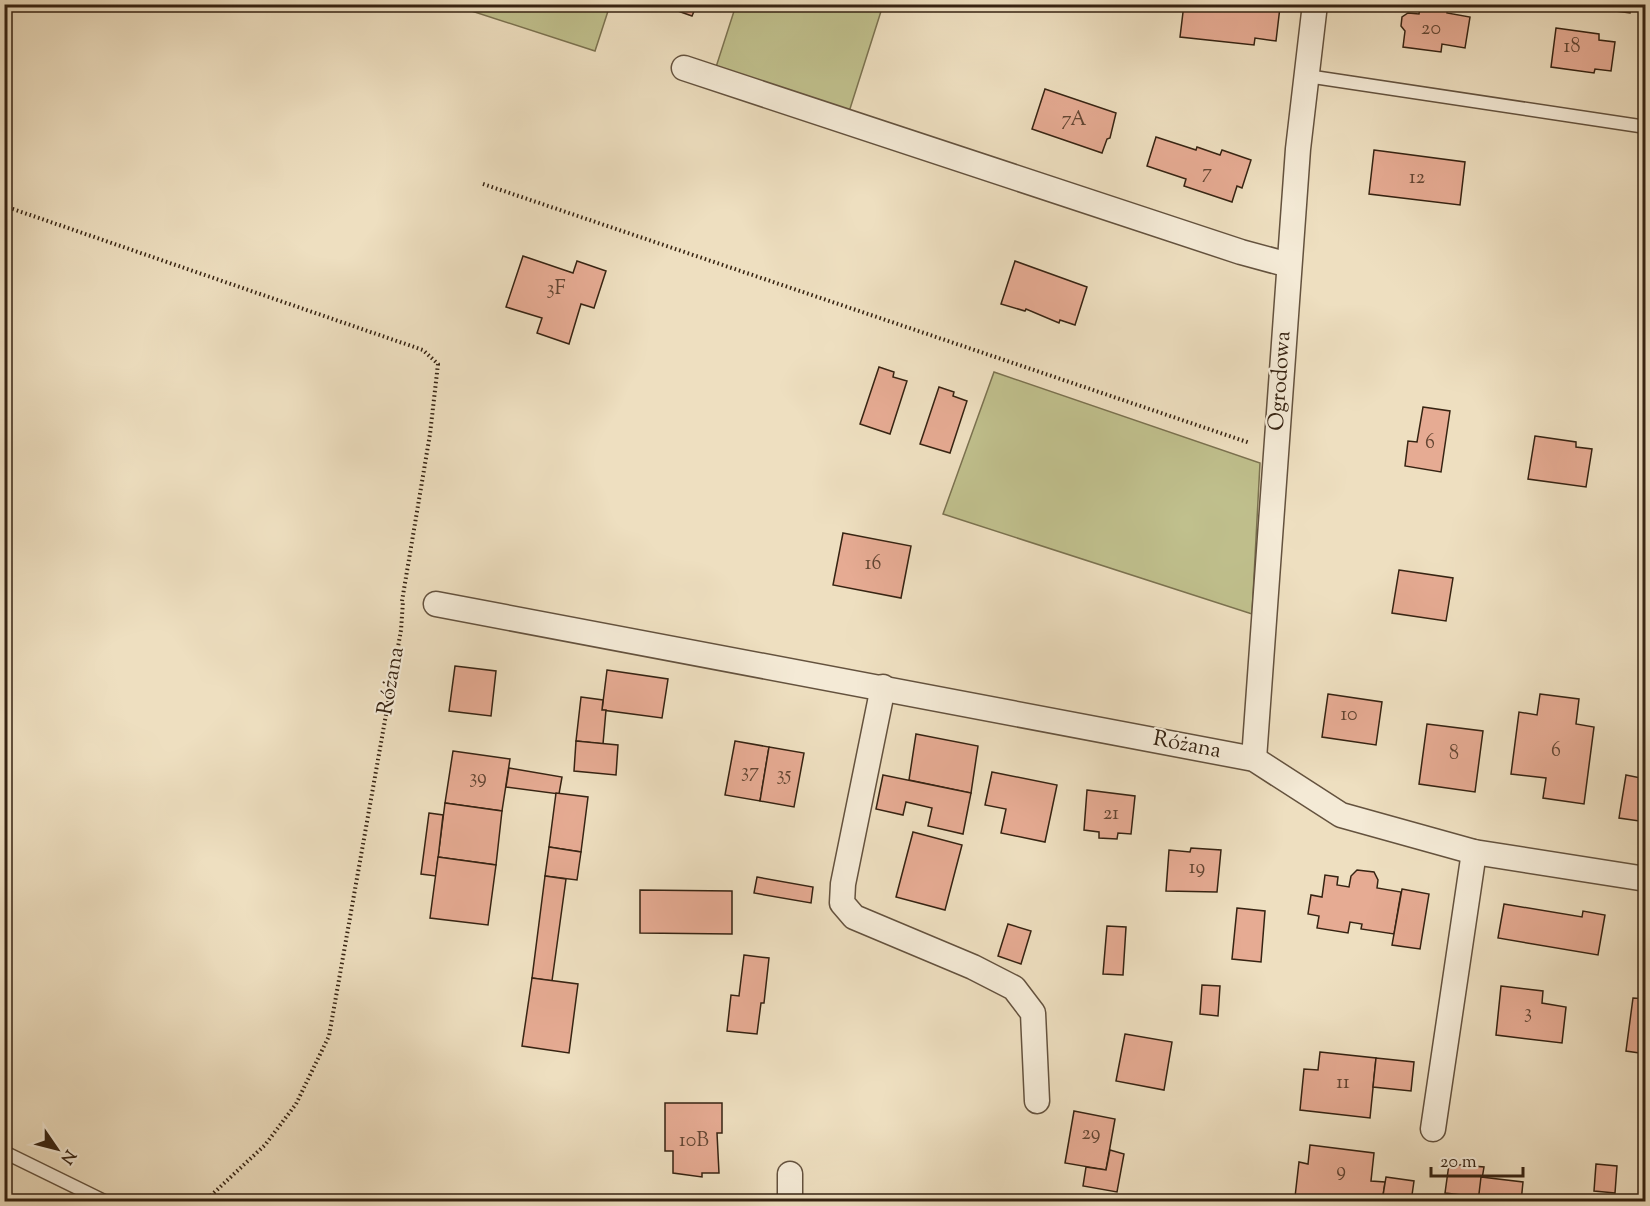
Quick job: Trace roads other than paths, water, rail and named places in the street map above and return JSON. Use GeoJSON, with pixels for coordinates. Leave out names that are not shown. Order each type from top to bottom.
{"type":"FeatureCollection","features":[{"type":"Feature","properties":{"kind":"street","name":"Ogrodowa"},"geometry":{"type":"LineString","coordinates":[[1254,759],[1298,149],[1315,4]]}},
{"type":"Feature","properties":{"kind":"street"},"geometry":{"type":"LineString","coordinates":[[684,68],[1241,252],[1289,265]]}},
{"type":"Feature","properties":{"kind":"street","name":"Różana"},"geometry":{"type":"LineString","coordinates":[[436,604],[1254,759],[1341,815],[1474,852],[1646,879]]}},
{"type":"Feature","properties":{"kind":"street"},"geometry":{"type":"LineString","coordinates":[[883,687],[843,884],[842,903],[854,917],[973,967],[1014,988],[1033,1012],[1037,1101]]}},
{"type":"Feature","properties":{"kind":"street"},"geometry":{"type":"LineString","coordinates":[[1433,1130],[1474,852]]}},
{"type":"Feature","properties":{"kind":"street"},"geometry":{"type":"LineString","coordinates":[[790,1174],[790,1202]]}},
{"type":"Feature","properties":{"kind":"lane"},"geometry":{"type":"LineString","coordinates":[[1307,76],[1646,127]]}},
{"type":"Feature","properties":{"kind":"lane"},"geometry":{"type":"LineString","coordinates":[[4,1152],[106,1202]]}}]}
